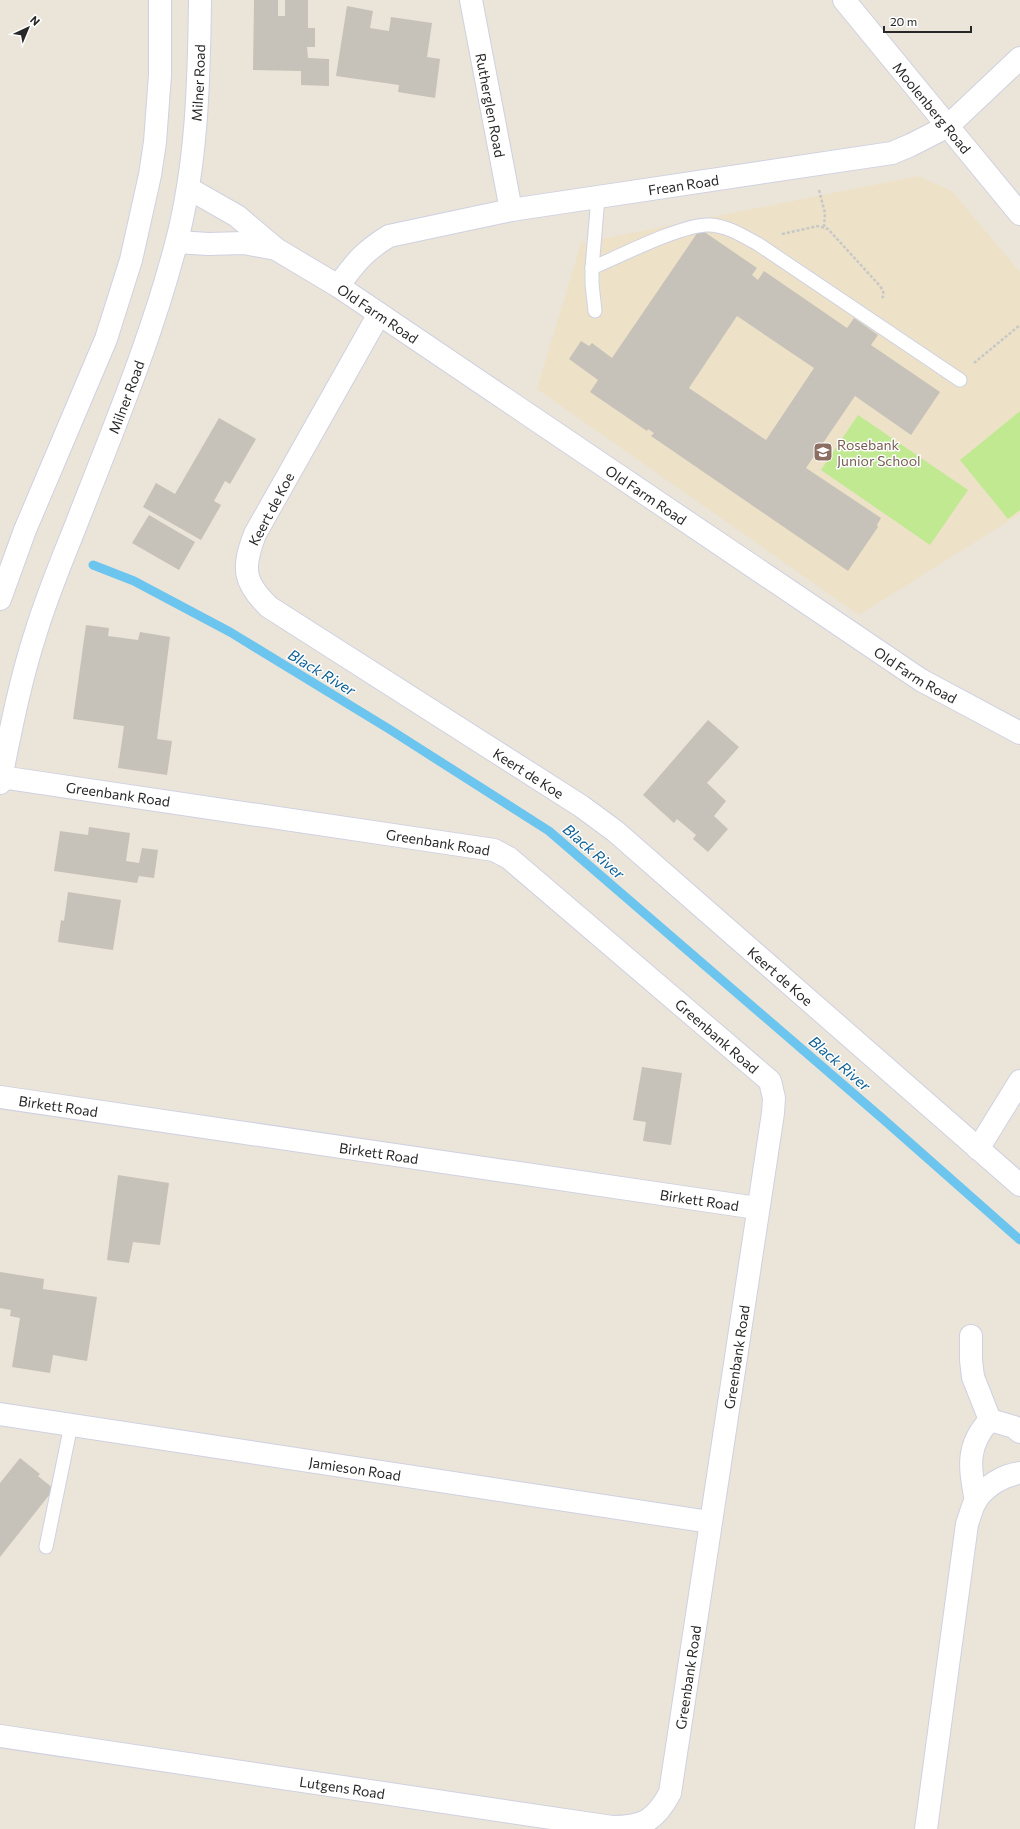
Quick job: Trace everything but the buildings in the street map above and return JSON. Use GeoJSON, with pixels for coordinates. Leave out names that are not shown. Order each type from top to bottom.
{"type":"FeatureCollection","features":[{"type":"Feature","properties":{"kind":"street"},"geometry":{"type":"LineString","coordinates":[[0,598],[25,530],[106,339],[132,260],[150,175],[155,142],[160,75],[160,0]]}},
{"type":"Feature","properties":{"kind":"street","name":"Milner Road"},"geometry":{"type":"LineString","coordinates":[[1,780],[18,699],[36,632],[55,576],[141,358],[164,290],[177,242],[188,188],[197,103],[200,0]]}},
{"type":"Feature","properties":{"kind":"street","name":"Rutherglen Road"},"geometry":{"type":"LineString","coordinates":[[471,0],[511,210]]}},
{"type":"Feature","properties":{"kind":"street","name":"Moolenberg Road"},"geometry":{"type":"LineString","coordinates":[[844,0],[1020,214]]}},
{"type":"Feature","properties":{"kind":"street","name":"Frean Road"},"geometry":{"type":"LineString","coordinates":[[338,286],[360,257],[372,246],[389,236],[511,210],[892,153],[948,126],[1020,58]]}},
{"type":"Feature","properties":{"kind":"street","name":"Old Farm Road"},"geometry":{"type":"LineString","coordinates":[[188,188],[236,216],[276,249],[338,286],[921,680],[1020,733]]}},
{"type":"Feature","properties":{"kind":"street","name":"Old Farm Road"},"geometry":{"type":"LineString","coordinates":[[177,242],[208,244],[244,243],[276,249]]}},
{"type":"Feature","properties":{"kind":"street","name":"Keert de Koe"},"geometry":{"type":"LineString","coordinates":[[379,314],[255,534],[248,553],[246,573],[256,594],[269,608],[581,806],[615,831],[1020,1185]]}},
{"type":"Feature","properties":{"kind":"street","name":"Greenbank Road"},"geometry":{"type":"LineString","coordinates":[[1,780],[494,850],[509,858],[770,1081],[774,1098],[773,1113],[757,1208],[670,1793]]}},
{"type":"Feature","properties":{"kind":"street"},"geometry":{"type":"LineString","coordinates":[[978,1149],[1020,1081]]}},
{"type":"Feature","properties":{"kind":"street","name":"Birkett Road"},"geometry":{"type":"LineString","coordinates":[[0,1097],[757,1208]]}},
{"type":"Feature","properties":{"kind":"street"},"geometry":{"type":"LineString","coordinates":[[971,1336],[973,1377],[990,1420]]}},
{"type":"Feature","properties":{"kind":"street","name":"Jamieson Road"},"geometry":{"type":"LineString","coordinates":[[0,1414],[710,1522]]}},
{"type":"Feature","properties":{"kind":"street"},"geometry":{"type":"LineString","coordinates":[[990,1420],[1014,1427],[1020,1432]]}},
{"type":"Feature","properties":{"kind":"street"},"geometry":{"type":"LineString","coordinates":[[976,1501],[971,1474],[972,1451],[977,1436],[990,1420]]}},
{"type":"Feature","properties":{"kind":"street"},"geometry":{"type":"LineString","coordinates":[[926,1829],[968,1524],[976,1501],[990,1486],[1010,1474],[1020,1473]]}},
{"type":"Feature","properties":{"kind":"street","name":"Lutgens Road"},"geometry":{"type":"LineString","coordinates":[[0,1736],[612,1827],[632,1827],[648,1820],[662,1808],[670,1793]]}},
{"type":"Feature","properties":{"kind":"lane"},"geometry":{"type":"LineString","coordinates":[[596,311],[592,284],[592,268],[598,198]]}},
{"type":"Feature","properties":{"kind":"lane"},"geometry":{"type":"LineString","coordinates":[[592,268],[674,233],[709,224],[725,227],[758,244],[958,379]]}},
{"type":"Feature","properties":{"kind":"lane"},"geometry":{"type":"LineString","coordinates":[[46,1547],[71,1425]]}},
{"type":"Feature","properties":{"kind":"path"},"geometry":{"type":"LineString","coordinates":[[812,165],[825,214],[824,227]]}},
{"type":"Feature","properties":{"kind":"path"},"geometry":{"type":"LineString","coordinates":[[774,235],[814,227],[824,227],[832,232],[884,291],[884,295],[878,304]]}},
{"type":"Feature","properties":{"kind":"path"},"geometry":{"type":"LineString","coordinates":[[958,379],[1020,325]]}},
{"type":"Feature","properties":{"kind":"shaded area","name":"Rosebank Junior School"},"geometry":{"type":"Polygon","coordinates":[[[918,176],[952,191],[1020,272],[1020,514],[859,615],[537,389],[581,243],[918,176]]]}},
{"type":"Feature","properties":{"kind":"green space"},"geometry":{"type":"Polygon","coordinates":[[[1020,411],[1020,510],[1008,519],[960,460],[1020,411]]]}},
{"type":"Feature","properties":{"kind":"green space"},"geometry":{"type":"Polygon","coordinates":[[[858,415],[968,490],[930,545],[821,470],[858,415]]]}},
{"type":"Feature","properties":{"kind":"waterway","name":"Black River"},"geometry":{"type":"LineString","coordinates":[[93,565],[134,581],[230,632],[389,729],[549,831],[883,1119],[1020,1240]]}},
{"type":"Feature","properties":{"kind":"place","name":"Rosebank Junior School"},"geometry":{"type":"Point","coordinates":[823,452]}}]}
